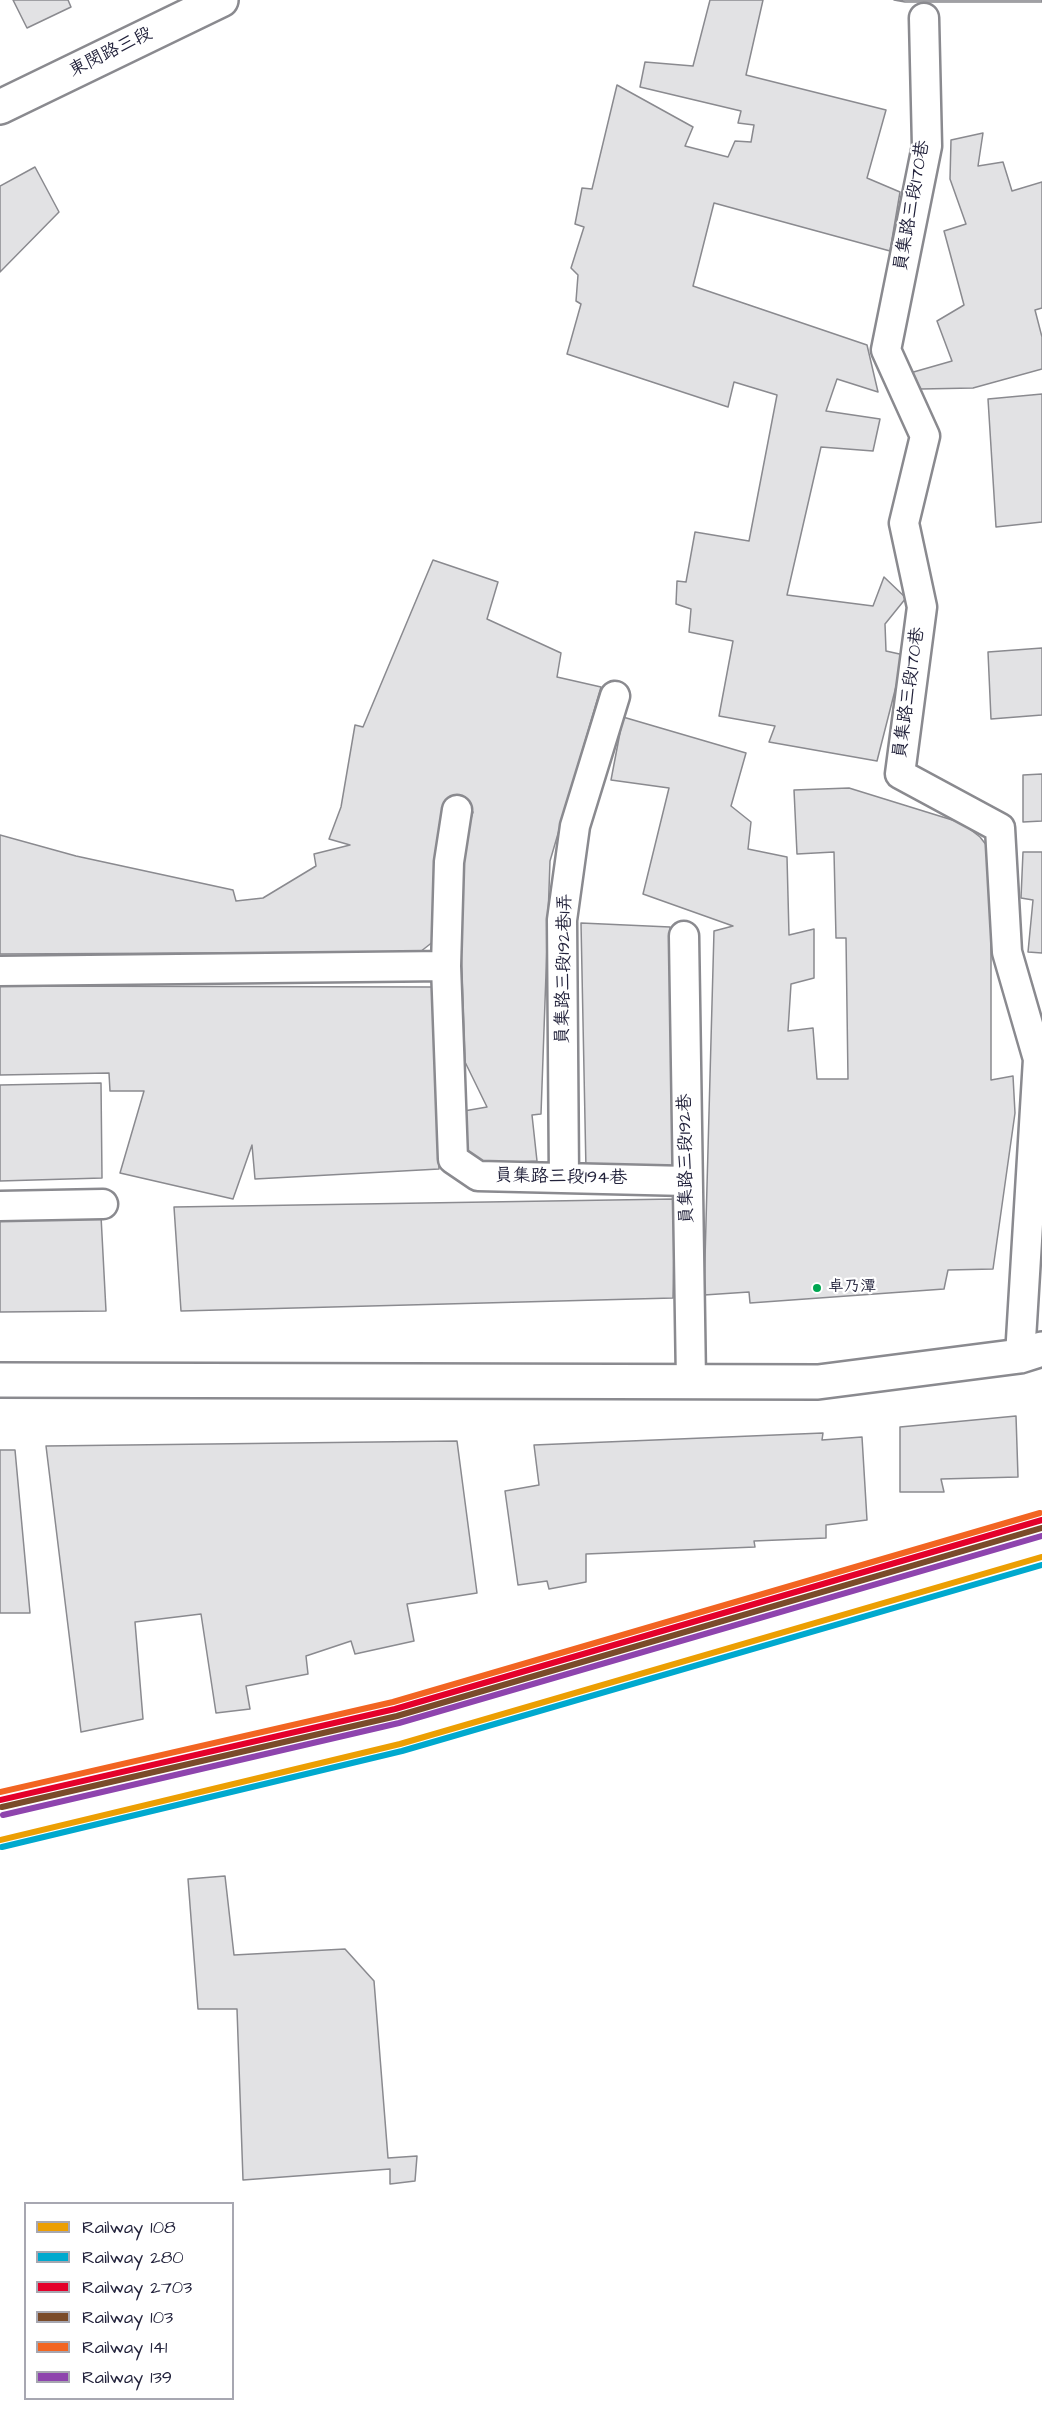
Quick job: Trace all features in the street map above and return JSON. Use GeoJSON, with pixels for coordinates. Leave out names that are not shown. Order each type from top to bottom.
{"type":"FeatureCollection","features":[{"type":"Feature","properties":{"kind":"street","name":"東閔路三段"},"geometry":{"type":"LineString","coordinates":[[0,107],[221,0]]}},
{"type":"Feature","properties":{"kind":"street"},"geometry":{"type":"LineString","coordinates":[[0,1380],[818,1382],[1031,1353]]}},
{"type":"Feature","properties":{"kind":"lane","name":"員集路三段170巷"},"geometry":{"type":"LineString","coordinates":[[924,18],[927,146],[886,350],[925,436],[904,523],[922,607],[900,774],[1000,828],[1007,952],[1038,1059],[1031,1353]]}},
{"type":"Feature","properties":{"kind":"lane","name":"員集路三段192巷1弄"},"geometry":{"type":"LineString","coordinates":[[564,1178],[562,920],[575,826],[615,696]]}},
{"type":"Feature","properties":{"kind":"lane","name":"員集路三段194巷"},"geometry":{"type":"LineString","coordinates":[[457,810],[448,862],[446,966],[453,1159],[478,1176],[687,1181]]}},
{"type":"Feature","properties":{"kind":"lane","name":"員集路三段192巷"},"geometry":{"type":"LineString","coordinates":[[684,936],[691,1381]]}},
{"type":"Feature","properties":{"kind":"lane"},"geometry":{"type":"LineString","coordinates":[[0,971],[446,966]]}},
{"type":"Feature","properties":{"kind":"lane"},"geometry":{"type":"LineString","coordinates":[[0,1206],[103,1204]]}},
{"type":"Feature","properties":{"kind":"building"},"geometry":{"type":"Polygon","coordinates":[[[13,0],[68,0],[71,7],[27,28],[13,0]]]}},
{"type":"Feature","properties":{"kind":"building"},"geometry":{"type":"Polygon","coordinates":[[[710,0],[763,0],[746,75],[886,110],[867,178],[900,192],[890,251],[714,203],[693,286],[867,345],[878,392],[837,379],[826,411],[880,419],[873,451],[821,447],[787,595],[873,606],[884,577],[906,598],[885,624],[886,651],[904,655],[877,761],[769,742],[775,726],[719,716],[733,641],[689,632],[691,609],[676,604],[677,581],[686,582],[695,532],[749,541],[777,395],[734,382],[728,407],[567,354],[581,304],[576,301],[578,275],[571,268],[584,227],[575,224],[582,188],[592,189],[617,85],[693,127],[685,146],[728,157],[735,141],[751,142],[754,125],[738,123],[741,111],[640,87],[645,62],[693,66],[710,0]]]}},
{"type":"Feature","properties":{"kind":"building"},"geometry":{"type":"Polygon","coordinates":[[[894,0],[1042,0],[1042,2],[905,2],[894,0]]]}},
{"type":"Feature","properties":{"kind":"building"},"geometry":{"type":"Polygon","coordinates":[[[983,133],[978,166],[1003,162],[1012,191],[1042,182],[1042,308],[1035,310],[1042,337],[1042,369],[973,388],[921,389],[910,373],[952,361],[937,321],[964,305],[944,231],[966,224],[950,179],[951,140],[983,133]]]}},
{"type":"Feature","properties":{"kind":"building"},"geometry":{"type":"Polygon","coordinates":[[[35,167],[59,212],[0,272],[0,186],[35,167]]]}},
{"type":"Feature","properties":{"kind":"building"},"geometry":{"type":"Polygon","coordinates":[[[1042,394],[1042,522],[996,527],[988,399],[1042,394]]]}},
{"type":"Feature","properties":{"kind":"building"},"geometry":{"type":"Polygon","coordinates":[[[433,560],[498,582],[487,619],[561,653],[557,677],[601,687],[550,861],[541,1114],[532,1115],[537,1161],[481,1164],[465,1149],[464,1111],[487,1107],[465,1062],[458,861],[473,812],[447,807],[434,941],[420,952],[0,954],[0,835],[76,856],[233,890],[236,901],[263,898],[316,866],[314,854],[350,845],[329,839],[341,807],[355,725],[363,727],[433,560]]]}},
{"type":"Feature","properties":{"kind":"building"},"geometry":{"type":"Polygon","coordinates":[[[1042,648],[1042,715],[991,719],[988,652],[1042,648]]]}},
{"type":"Feature","properties":{"kind":"building"},"geometry":{"type":"Polygon","coordinates":[[[623,717],[746,753],[731,806],[751,822],[748,849],[787,857],[789,935],[814,929],[814,978],[791,984],[788,1031],[813,1028],[817,1079],[848,1079],[846,938],[836,938],[834,852],[797,854],[794,790],[849,788],[962,823],[980,837],[991,851],[991,1080],[1013,1076],[1015,1113],[993,1269],[948,1270],[944,1289],[750,1303],[749,1292],[704,1295],[714,931],[733,926],[643,894],[669,788],[611,780],[623,717]]]}},
{"type":"Feature","properties":{"kind":"building"},"geometry":{"type":"Polygon","coordinates":[[[1042,774],[1042,821],[1023,822],[1023,775],[1042,774]]]}},
{"type":"Feature","properties":{"kind":"building"},"geometry":{"type":"Polygon","coordinates":[[[1023,852],[1042,852],[1042,953],[1028,952],[1033,900],[1021,898],[1023,852]]]}},
{"type":"Feature","properties":{"kind":"building"},"geometry":{"type":"Polygon","coordinates":[[[581,923],[670,927],[674,1171],[586,1170],[581,923]]]}},
{"type":"Feature","properties":{"kind":"building"},"geometry":{"type":"Polygon","coordinates":[[[0,986],[433,987],[439,1169],[255,1179],[252,1145],[233,1199],[120,1173],[144,1091],[110,1091],[109,1073],[0,1075],[0,986]]]}},
{"type":"Feature","properties":{"kind":"building"},"geometry":{"type":"Polygon","coordinates":[[[101,1083],[102,1178],[0,1181],[0,1085],[101,1083]]]}},
{"type":"Feature","properties":{"kind":"building"},"geometry":{"type":"Polygon","coordinates":[[[675,1199],[673,1298],[181,1311],[174,1207],[675,1199]]]}},
{"type":"Feature","properties":{"kind":"building"},"geometry":{"type":"Polygon","coordinates":[[[0,1216],[101,1216],[106,1311],[0,1312],[0,1216]]]}},
{"type":"Feature","properties":{"kind":"building"},"geometry":{"type":"Polygon","coordinates":[[[1016,1416],[1018,1477],[941,1479],[944,1492],[900,1492],[900,1427],[1016,1416]]]}},
{"type":"Feature","properties":{"kind":"building"},"geometry":{"type":"Polygon","coordinates":[[[823,1433],[822,1440],[862,1437],[867,1520],[826,1525],[826,1538],[754,1541],[755,1547],[586,1554],[586,1582],[549,1589],[547,1581],[518,1585],[505,1491],[539,1485],[534,1445],[823,1433]]]}},
{"type":"Feature","properties":{"kind":"building"},"geometry":{"type":"Polygon","coordinates":[[[457,1441],[477,1593],[407,1604],[414,1641],[355,1654],[351,1641],[306,1656],[308,1674],[246,1686],[250,1709],[216,1713],[201,1614],[135,1622],[143,1719],[81,1732],[46,1446],[457,1441]]]}},
{"type":"Feature","properties":{"kind":"building"},"geometry":{"type":"Polygon","coordinates":[[[0,1450],[15,1450],[30,1613],[0,1613],[0,1450]]]}},
{"type":"Feature","properties":{"kind":"building"},"geometry":{"type":"Polygon","coordinates":[[[225,1876],[234,1955],[345,1949],[374,1981],[388,2158],[417,2156],[415,2181],[390,2184],[390,2169],[243,2180],[237,2009],[198,2009],[188,1879],[225,1876]]]}},
{"type":"Feature","properties":{"kind":"rail line","name":"141"},"geometry":{"type":"LineString","coordinates":[[0,1792],[393,1702],[1040,1513]]}},
{"type":"Feature","properties":{"kind":"rail line","name":"2703"},"geometry":{"type":"LineString","coordinates":[[0,1800],[395,1709],[1042,1520]]}},
{"type":"Feature","properties":{"kind":"rail line","name":"103"},"geometry":{"type":"LineString","coordinates":[[2,1807],[397,1716],[1042,1528]]}},
{"type":"Feature","properties":{"kind":"rail line","name":"139"},"geometry":{"type":"LineString","coordinates":[[3,1815],[399,1723],[1042,1536]]}},
{"type":"Feature","properties":{"kind":"rail line","name":"108"},"geometry":{"type":"LineString","coordinates":[[0,1840],[400,1744],[1042,1557]]}},
{"type":"Feature","properties":{"kind":"rail line","name":"280"},"geometry":{"type":"LineString","coordinates":[[2,1847],[402,1751],[1042,1565]]}},
{"type":"Feature","properties":{"kind":"place","name":"卓乃潭"},"geometry":{"type":"Point","coordinates":[817,1288]}}]}
